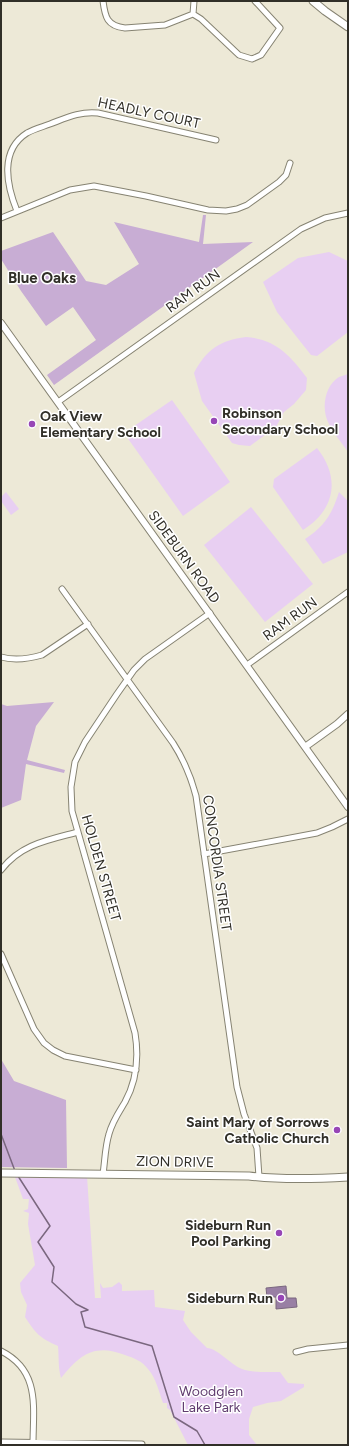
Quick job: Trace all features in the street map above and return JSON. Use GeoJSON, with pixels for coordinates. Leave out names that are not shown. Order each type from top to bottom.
{"type":"FeatureCollection","features":[{"type":"Feature","properties":{"kind":"main road"},"geometry":{"type":"LineString","coordinates":[[313,1],[348,27]]}},
{"type":"Feature","properties":{"kind":"main road","name":"ZION DRIVE"},"geometry":{"type":"LineString","coordinates":[[1,1173],[249,1176],[269,1179],[311,1180],[348,1177]]}},
{"type":"Feature","properties":{"kind":"street"},"geometry":{"type":"LineString","coordinates":[[103,1],[105,17],[109,22],[119,27],[164,25],[193,14]]}},
{"type":"Feature","properties":{"kind":"street"},"geometry":{"type":"LineString","coordinates":[[193,14],[194,1]]}},
{"type":"Feature","properties":{"kind":"street"},"geometry":{"type":"LineString","coordinates":[[193,14],[201,19],[239,55],[252,58],[261,55],[280,28],[255,1]]}},
{"type":"Feature","properties":{"kind":"street","name":"HEADLY COURT"},"geometry":{"type":"LineString","coordinates":[[17,212],[5,180],[4,166],[7,153],[13,143],[26,133],[71,116],[83,113],[98,114],[216,140]]}},
{"type":"Feature","properties":{"kind":"street"},"geometry":{"type":"LineString","coordinates":[[1,218],[70,190],[94,186],[208,210],[226,211],[237,209],[247,205],[279,182],[286,175],[290,164]]}},
{"type":"Feature","properties":{"kind":"street","name":"RAM RUN"},"geometry":{"type":"LineString","coordinates":[[58,402],[301,229],[325,218],[348,213]]}},
{"type":"Feature","properties":{"kind":"street","name":"SIDEBURN ROAD"},"geometry":{"type":"LineString","coordinates":[[1,323],[348,807]]}},
{"type":"Feature","properties":{"kind":"street","name":"CONCORDIA STREET"},"geometry":{"type":"LineString","coordinates":[[62,589],[173,743],[186,766],[196,796],[237,1087],[244,1114],[257,1148],[259,1177]]}},
{"type":"Feature","properties":{"kind":"street","name":"RAM RUN"},"geometry":{"type":"LineString","coordinates":[[247,665],[348,592]]}},
{"type":"Feature","properties":{"kind":"street","name":"HOLDEN STREET"},"geometry":{"type":"LineString","coordinates":[[104,1174],[109,1134],[130,1091],[136,1070],[138,1055],[135,1033],[72,811],[72,778],[75,762],[85,742],[134,670],[145,659],[210,613]]}},
{"type":"Feature","properties":{"kind":"street"},"geometry":{"type":"LineString","coordinates":[[1,657],[20,660],[34,658],[51,650],[88,624]]}},
{"type":"Feature","properties":{"kind":"street"},"geometry":{"type":"LineString","coordinates":[[306,747],[347,717]]}},
{"type":"Feature","properties":{"kind":"street"},"geometry":{"type":"LineString","coordinates":[[204,854],[317,833],[348,819]]}},
{"type":"Feature","properties":{"kind":"street"},"geometry":{"type":"LineString","coordinates":[[1,870],[11,859],[28,847],[78,832]]}},
{"type":"Feature","properties":{"kind":"street"},"geometry":{"type":"LineString","coordinates":[[1,954],[34,1029],[44,1043],[53,1050],[65,1056],[136,1070]]}},
{"type":"Feature","properties":{"kind":"street"},"geometry":{"type":"LineString","coordinates":[[296,1352],[308,1349],[348,1345]]}},
{"type":"Feature","properties":{"kind":"street"},"geometry":{"type":"LineString","coordinates":[[1,1351],[16,1362],[26,1373],[30,1382],[34,1399],[33,1444]]}},
{"type":"Feature","properties":{"kind":"street"},"geometry":{"type":"LineString","coordinates":[[1,1442],[33,1444],[142,1444]]}},
{"type":"Feature","properties":{"kind":"green space"},"geometry":{"type":"Polygon","coordinates":[[[329,252],[348,261],[348,332],[317,356],[311,355],[277,312],[263,282],[298,258],[329,252]]]}},
{"type":"Feature","properties":{"kind":"green space"},"geometry":{"type":"Polygon","coordinates":[[[237,338],[256,338],[274,345],[288,355],[307,378],[306,390],[294,404],[284,412],[276,427],[250,446],[232,443],[202,401],[194,373],[209,352],[221,344],[237,338]]]}},
{"type":"Feature","properties":{"kind":"green space"},"geometry":{"type":"Polygon","coordinates":[[[348,374],[348,452],[329,424],[325,412],[325,399],[330,386],[334,381],[339,377],[348,374]]]}},
{"type":"Feature","properties":{"kind":"green space"},"geometry":{"type":"Polygon","coordinates":[[[172,400],[230,482],[183,516],[124,433],[172,400]]]}},
{"type":"Feature","properties":{"kind":"green space"},"geometry":{"type":"Polygon","coordinates":[[[317,448],[325,459],[329,471],[332,482],[331,493],[328,503],[322,513],[314,522],[303,530],[273,487],[274,479],[317,448]]]}},
{"type":"Feature","properties":{"kind":"green space"},"geometry":{"type":"Polygon","coordinates":[[[6,492],[19,509],[11,515],[1,501],[1,497],[6,492]]]}},
{"type":"Feature","properties":{"kind":"green space"},"geometry":{"type":"Polygon","coordinates":[[[339,492],[348,501],[348,552],[323,564],[305,539],[318,529],[327,519],[334,507],[339,492]]]}},
{"type":"Feature","properties":{"kind":"green space"},"geometry":{"type":"Polygon","coordinates":[[[251,507],[313,584],[265,622],[204,545],[251,507]]]}},
{"type":"Feature","properties":{"kind":"green space","name":"Woodglen Lake Park"},"geometry":{"type":"Polygon","coordinates":[[[87,1176],[95,1298],[101,1298],[100,1283],[103,1288],[112,1287],[119,1282],[122,1285],[122,1291],[154,1290],[155,1307],[185,1311],[183,1320],[191,1332],[207,1348],[220,1354],[242,1369],[256,1372],[280,1372],[288,1383],[304,1384],[304,1387],[281,1401],[253,1407],[249,1419],[249,1435],[257,1445],[188,1445],[170,1410],[167,1408],[167,1403],[163,1403],[151,1373],[146,1366],[128,1356],[105,1350],[88,1353],[81,1357],[61,1378],[58,1346],[39,1335],[32,1328],[25,1317],[27,1305],[21,1292],[20,1283],[35,1265],[28,1224],[29,1213],[23,1211],[28,1209],[29,1199],[23,1199],[15,1177],[87,1176]]]}},
{"type":"Feature","properties":{"kind":"shaded area"},"geometry":{"type":"Polygon","coordinates":[[[203,215],[206,215],[203,244],[253,242],[54,385],[47,375],[96,340],[73,307],[46,326],[21,291],[1,259],[1,251],[53,232],[86,281],[106,285],[139,264],[114,222],[199,242],[203,215]]]}},
{"type":"Feature","properties":{"kind":"shaded area"},"geometry":{"type":"Polygon","coordinates":[[[54,702],[36,726],[27,760],[65,770],[64,773],[26,764],[21,800],[1,808],[1,704],[7,706],[54,702]]]}},
{"type":"Feature","properties":{"kind":"shaded area"},"geometry":{"type":"Polygon","coordinates":[[[1,1059],[14,1081],[66,1100],[67,1168],[1,1167],[1,1059]]]}},
{"type":"Feature","properties":{"kind":"shaded area","name":"Sideburn Run"},"geometry":{"type":"Polygon","coordinates":[[[286,1286],[287,1298],[296,1298],[297,1307],[276,1309],[276,1297],[267,1297],[266,1288],[286,1286]]]}},
{"type":"Feature","properties":{"kind":"waterway"},"geometry":{"type":"LineString","coordinates":[[1,1134],[15,1171]]}},
{"type":"Feature","properties":{"kind":"waterway"},"geometry":{"type":"LineString","coordinates":[[18,1176],[50,1226],[38,1242],[54,1267],[52,1282],[76,1304],[88,1310],[81,1312],[85,1327],[152,1346],[174,1417],[197,1431],[205,1445]]}},
{"type":"Feature","properties":{"kind":"place","name":"Robinson Secondary School"},"geometry":{"type":"Point","coordinates":[214,421]}},
{"type":"Feature","properties":{"kind":"place","name":"Oak View Elementary School"},"geometry":{"type":"Point","coordinates":[32,424]}},
{"type":"Feature","properties":{"kind":"place","name":"Saint Mary of Sorrows Catholic Church"},"geometry":{"type":"Point","coordinates":[337,1130]}},
{"type":"Feature","properties":{"kind":"place","name":"Sideburn Run Pool Parking"},"geometry":{"type":"Point","coordinates":[279,1233]}},
{"type":"Feature","properties":{"kind":"place","name":"Sideburn Run"},"geometry":{"type":"Point","coordinates":[281,1298]}},
{"type":"Feature","properties":{"kind":"district","name":"Blue Oaks"},"geometry":{"type":"Point","coordinates":[42,278]}}]}
